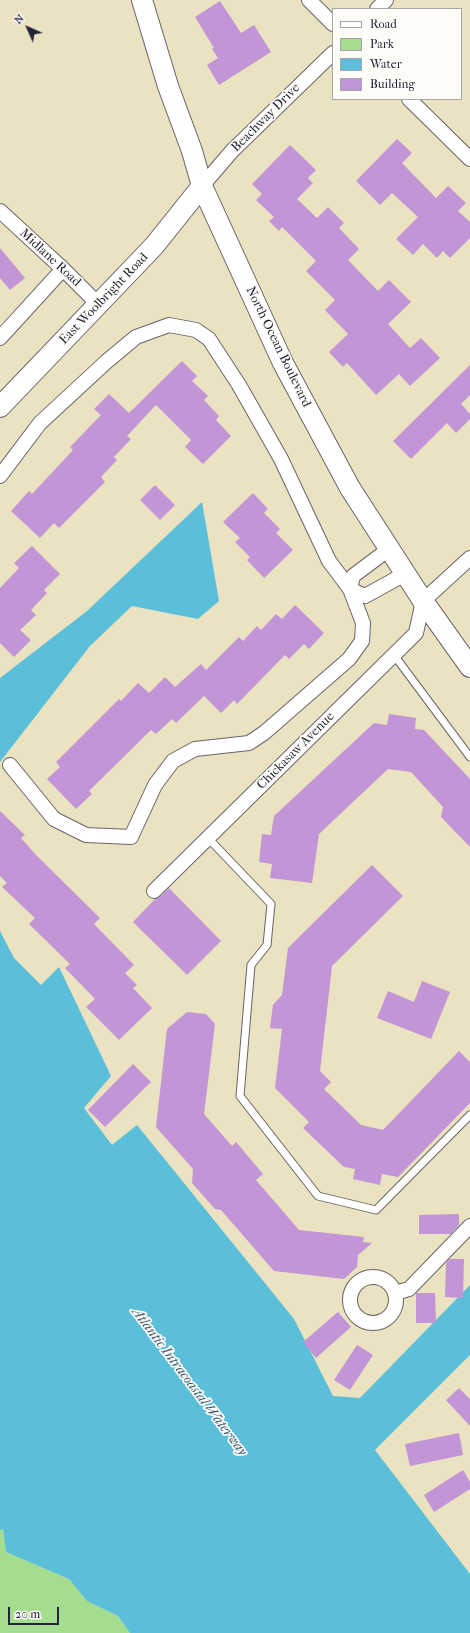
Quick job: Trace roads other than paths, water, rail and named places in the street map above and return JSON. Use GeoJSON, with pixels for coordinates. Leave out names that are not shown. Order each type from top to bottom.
{"type":"FeatureCollection","features":[{"type":"Feature","properties":{"kind":"main road","name":"North Ocean Boulevard"},"geometry":{"type":"LineString","coordinates":[[142,0],[168,86],[192,151],[202,186],[211,209],[283,363],[350,488],[423,601],[470,667]]}},
{"type":"Feature","properties":{"kind":"main road","name":"East Woolbright Road"},"geometry":{"type":"LineString","coordinates":[[0,407],[154,246],[202,186]]}},
{"type":"Feature","properties":{"kind":"street"},"geometry":{"type":"LineString","coordinates":[[309,0],[332,23]]}},
{"type":"Feature","properties":{"kind":"street"},"geometry":{"type":"LineString","coordinates":[[378,8],[386,0]]}},
{"type":"Feature","properties":{"kind":"street","name":"Beachway Drive"},"geometry":{"type":"LineString","coordinates":[[202,186],[232,151],[332,54]]}},
{"type":"Feature","properties":{"kind":"street"},"geometry":{"type":"LineString","coordinates":[[410,100],[470,159]]}},
{"type":"Feature","properties":{"kind":"street","name":"Midlane Road"},"geometry":{"type":"LineString","coordinates":[[0,212],[63,269],[99,305]]}},
{"type":"Feature","properties":{"kind":"street"},"geometry":{"type":"LineString","coordinates":[[0,338],[63,269]]}},
{"type":"Feature","properties":{"kind":"street"},"geometry":{"type":"LineString","coordinates":[[0,476],[40,423],[106,362],[136,337],[169,325],[196,330],[209,338],[282,460],[329,561],[350,589],[363,623],[362,641],[349,659],[264,733],[249,743],[195,749],[173,761],[155,784],[131,837],[86,834],[54,819],[10,765]]}},
{"type":"Feature","properties":{"kind":"street"},"geometry":{"type":"LineString","coordinates":[[350,589],[353,576],[389,549]]}},
{"type":"Feature","properties":{"kind":"street"},"geometry":{"type":"LineString","coordinates":[[423,601],[470,558]]}},
{"type":"Feature","properties":{"kind":"street"},"geometry":{"type":"LineString","coordinates":[[350,589],[365,596],[405,574]]}},
{"type":"Feature","properties":{"kind":"street","name":"Chickasaw Avenue"},"geometry":{"type":"LineString","coordinates":[[154,891],[416,633],[423,601]]}},
{"type":"Feature","properties":{"kind":"street"},"geometry":{"type":"LineString","coordinates":[[395,1293],[409,1289],[470,1226]]}},
{"type":"Feature","properties":{"kind":"lane"},"geometry":{"type":"LineString","coordinates":[[394,654],[470,757]]}},
{"type":"Feature","properties":{"kind":"lane"},"geometry":{"type":"LineString","coordinates":[[208,838],[271,904],[267,945],[251,965],[240,1096],[318,1196],[376,1210],[470,1115]]}},
{"type":"Feature","properties":{"kind":"water"},"geometry":{"type":"Polygon","coordinates":[[[202,502],[219,601],[198,619],[132,606],[90,646],[0,762],[0,678],[87,611],[202,502]]]}},
{"type":"Feature","properties":{"kind":"water","name":"Atlantic Intracoastal Waterway"},"geometry":{"type":"Polygon","coordinates":[[[0,931],[14,958],[41,985],[59,967],[111,1076],[84,1108],[112,1145],[137,1125],[294,1319],[333,1396],[360,1398],[470,1285],[470,1355],[375,1450],[470,1574],[470,1633],[130,1633],[118,1616],[87,1601],[69,1579],[6,1552],[3,1529],[0,1530],[0,931]]]}}]}
